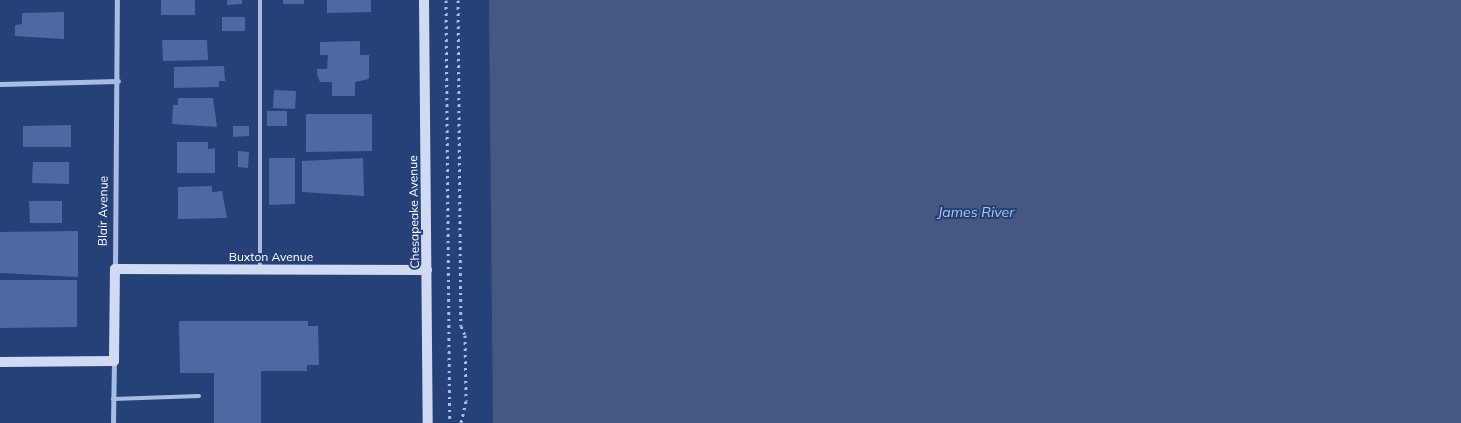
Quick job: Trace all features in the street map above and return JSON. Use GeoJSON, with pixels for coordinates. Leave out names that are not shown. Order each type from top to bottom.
{"type":"FeatureCollection","features":[{"type":"Feature","properties":{"kind":"street","name":"Blair Avenue"},"geometry":{"type":"LineString","coordinates":[[113,423],[118,81],[117,0]]}},
{"type":"Feature","properties":{"kind":"street","name":"Chesapeake Avenue"},"geometry":{"type":"LineString","coordinates":[[424,0],[428,423]]}},
{"type":"Feature","properties":{"kind":"street"},"geometry":{"type":"LineString","coordinates":[[0,84],[118,81]]}},
{"type":"Feature","properties":{"kind":"street","name":"Buxton Avenue"},"geometry":{"type":"LineString","coordinates":[[114,269],[427,270]]}},
{"type":"Feature","properties":{"kind":"street"},"geometry":{"type":"LineString","coordinates":[[0,362],[114,361]]}},
{"type":"Feature","properties":{"kind":"lane"},"geometry":{"type":"LineString","coordinates":[[260,0],[260,269]]}},
{"type":"Feature","properties":{"kind":"lane"},"geometry":{"type":"LineString","coordinates":[[113,399],[199,396]]}},
{"type":"Feature","properties":{"kind":"path"},"geometry":{"type":"LineString","coordinates":[[446,0],[450,423]]}},
{"type":"Feature","properties":{"kind":"path"},"geometry":{"type":"LineString","coordinates":[[458,0],[460,326],[465,335],[466,401],[461,423]]}},
{"type":"Feature","properties":{"kind":"water","name":"James River"},"geometry":{"type":"Polygon","coordinates":[[[489,0],[1461,0],[1461,423],[493,423],[489,0]]]}},
{"type":"Feature","properties":{"kind":"building"},"geometry":{"type":"Polygon","coordinates":[[[161,0],[195,0],[195,15],[161,15],[161,0]]]}},
{"type":"Feature","properties":{"kind":"building"},"geometry":{"type":"Polygon","coordinates":[[[227,0],[242,0],[242,4],[227,5],[227,0]]]}},
{"type":"Feature","properties":{"kind":"building"},"geometry":{"type":"Polygon","coordinates":[[[283,0],[304,0],[304,4],[283,4],[283,0]]]}},
{"type":"Feature","properties":{"kind":"building"},"geometry":{"type":"Polygon","coordinates":[[[327,0],[371,0],[371,12],[327,13],[327,0]]]}},
{"type":"Feature","properties":{"kind":"building"},"geometry":{"type":"Polygon","coordinates":[[[64,12],[64,39],[15,36],[15,25],[22,24],[22,13],[64,12]]]}},
{"type":"Feature","properties":{"kind":"building"},"geometry":{"type":"Polygon","coordinates":[[[222,17],[245,17],[245,31],[222,31],[222,17]]]}},
{"type":"Feature","properties":{"kind":"building"},"geometry":{"type":"Polygon","coordinates":[[[162,40],[207,40],[208,60],[163,61],[162,40]]]}},
{"type":"Feature","properties":{"kind":"building"},"geometry":{"type":"Polygon","coordinates":[[[360,41],[360,55],[369,55],[369,79],[355,82],[355,96],[332,96],[332,82],[320,82],[317,74],[317,69],[327,69],[328,55],[320,55],[320,42],[360,41]]]}},
{"type":"Feature","properties":{"kind":"building"},"geometry":{"type":"Polygon","coordinates":[[[224,66],[225,81],[219,81],[219,87],[174,88],[174,67],[224,66]]]}},
{"type":"Feature","properties":{"kind":"building"},"geometry":{"type":"Polygon","coordinates":[[[274,90],[296,91],[295,109],[273,108],[274,90]]]}},
{"type":"Feature","properties":{"kind":"building"},"geometry":{"type":"Polygon","coordinates":[[[178,98],[213,98],[217,127],[172,124],[173,105],[178,105],[178,98]]]}},
{"type":"Feature","properties":{"kind":"building"},"geometry":{"type":"Polygon","coordinates":[[[267,111],[287,111],[287,126],[267,126],[267,111]]]}},
{"type":"Feature","properties":{"kind":"building"},"geometry":{"type":"Polygon","coordinates":[[[306,114],[372,114],[372,151],[306,152],[306,114]]]}},
{"type":"Feature","properties":{"kind":"building"},"geometry":{"type":"Polygon","coordinates":[[[71,125],[71,147],[23,147],[23,126],[71,125]]]}},
{"type":"Feature","properties":{"kind":"building"},"geometry":{"type":"Polygon","coordinates":[[[233,126],[249,126],[249,136],[233,137],[233,126]]]}},
{"type":"Feature","properties":{"kind":"building"},"geometry":{"type":"Polygon","coordinates":[[[177,142],[208,142],[208,149],[215,148],[215,173],[177,173],[177,142]]]}},
{"type":"Feature","properties":{"kind":"building"},"geometry":{"type":"Polygon","coordinates":[[[238,151],[249,152],[248,168],[238,167],[238,151]]]}},
{"type":"Feature","properties":{"kind":"building"},"geometry":{"type":"Polygon","coordinates":[[[269,158],[295,158],[295,204],[269,205],[269,158]]]}},
{"type":"Feature","properties":{"kind":"building"},"geometry":{"type":"Polygon","coordinates":[[[363,158],[364,196],[302,192],[302,161],[363,158]]]}},
{"type":"Feature","properties":{"kind":"building"},"geometry":{"type":"Polygon","coordinates":[[[33,162],[69,162],[69,184],[32,183],[33,162]]]}},
{"type":"Feature","properties":{"kind":"building"},"geometry":{"type":"Polygon","coordinates":[[[212,186],[212,192],[222,191],[227,218],[178,219],[178,187],[212,186]]]}},
{"type":"Feature","properties":{"kind":"building"},"geometry":{"type":"Polygon","coordinates":[[[29,201],[62,201],[62,223],[30,223],[29,201]]]}},
{"type":"Feature","properties":{"kind":"building"},"geometry":{"type":"Polygon","coordinates":[[[78,231],[78,277],[0,273],[0,232],[78,231]]]}},
{"type":"Feature","properties":{"kind":"building"},"geometry":{"type":"Polygon","coordinates":[[[0,280],[77,280],[77,327],[0,328],[0,280]]]}},
{"type":"Feature","properties":{"kind":"building"},"geometry":{"type":"Polygon","coordinates":[[[179,321],[308,321],[308,326],[318,326],[319,365],[307,365],[307,371],[261,371],[261,423],[214,423],[214,373],[180,373],[179,321]]]}}]}
